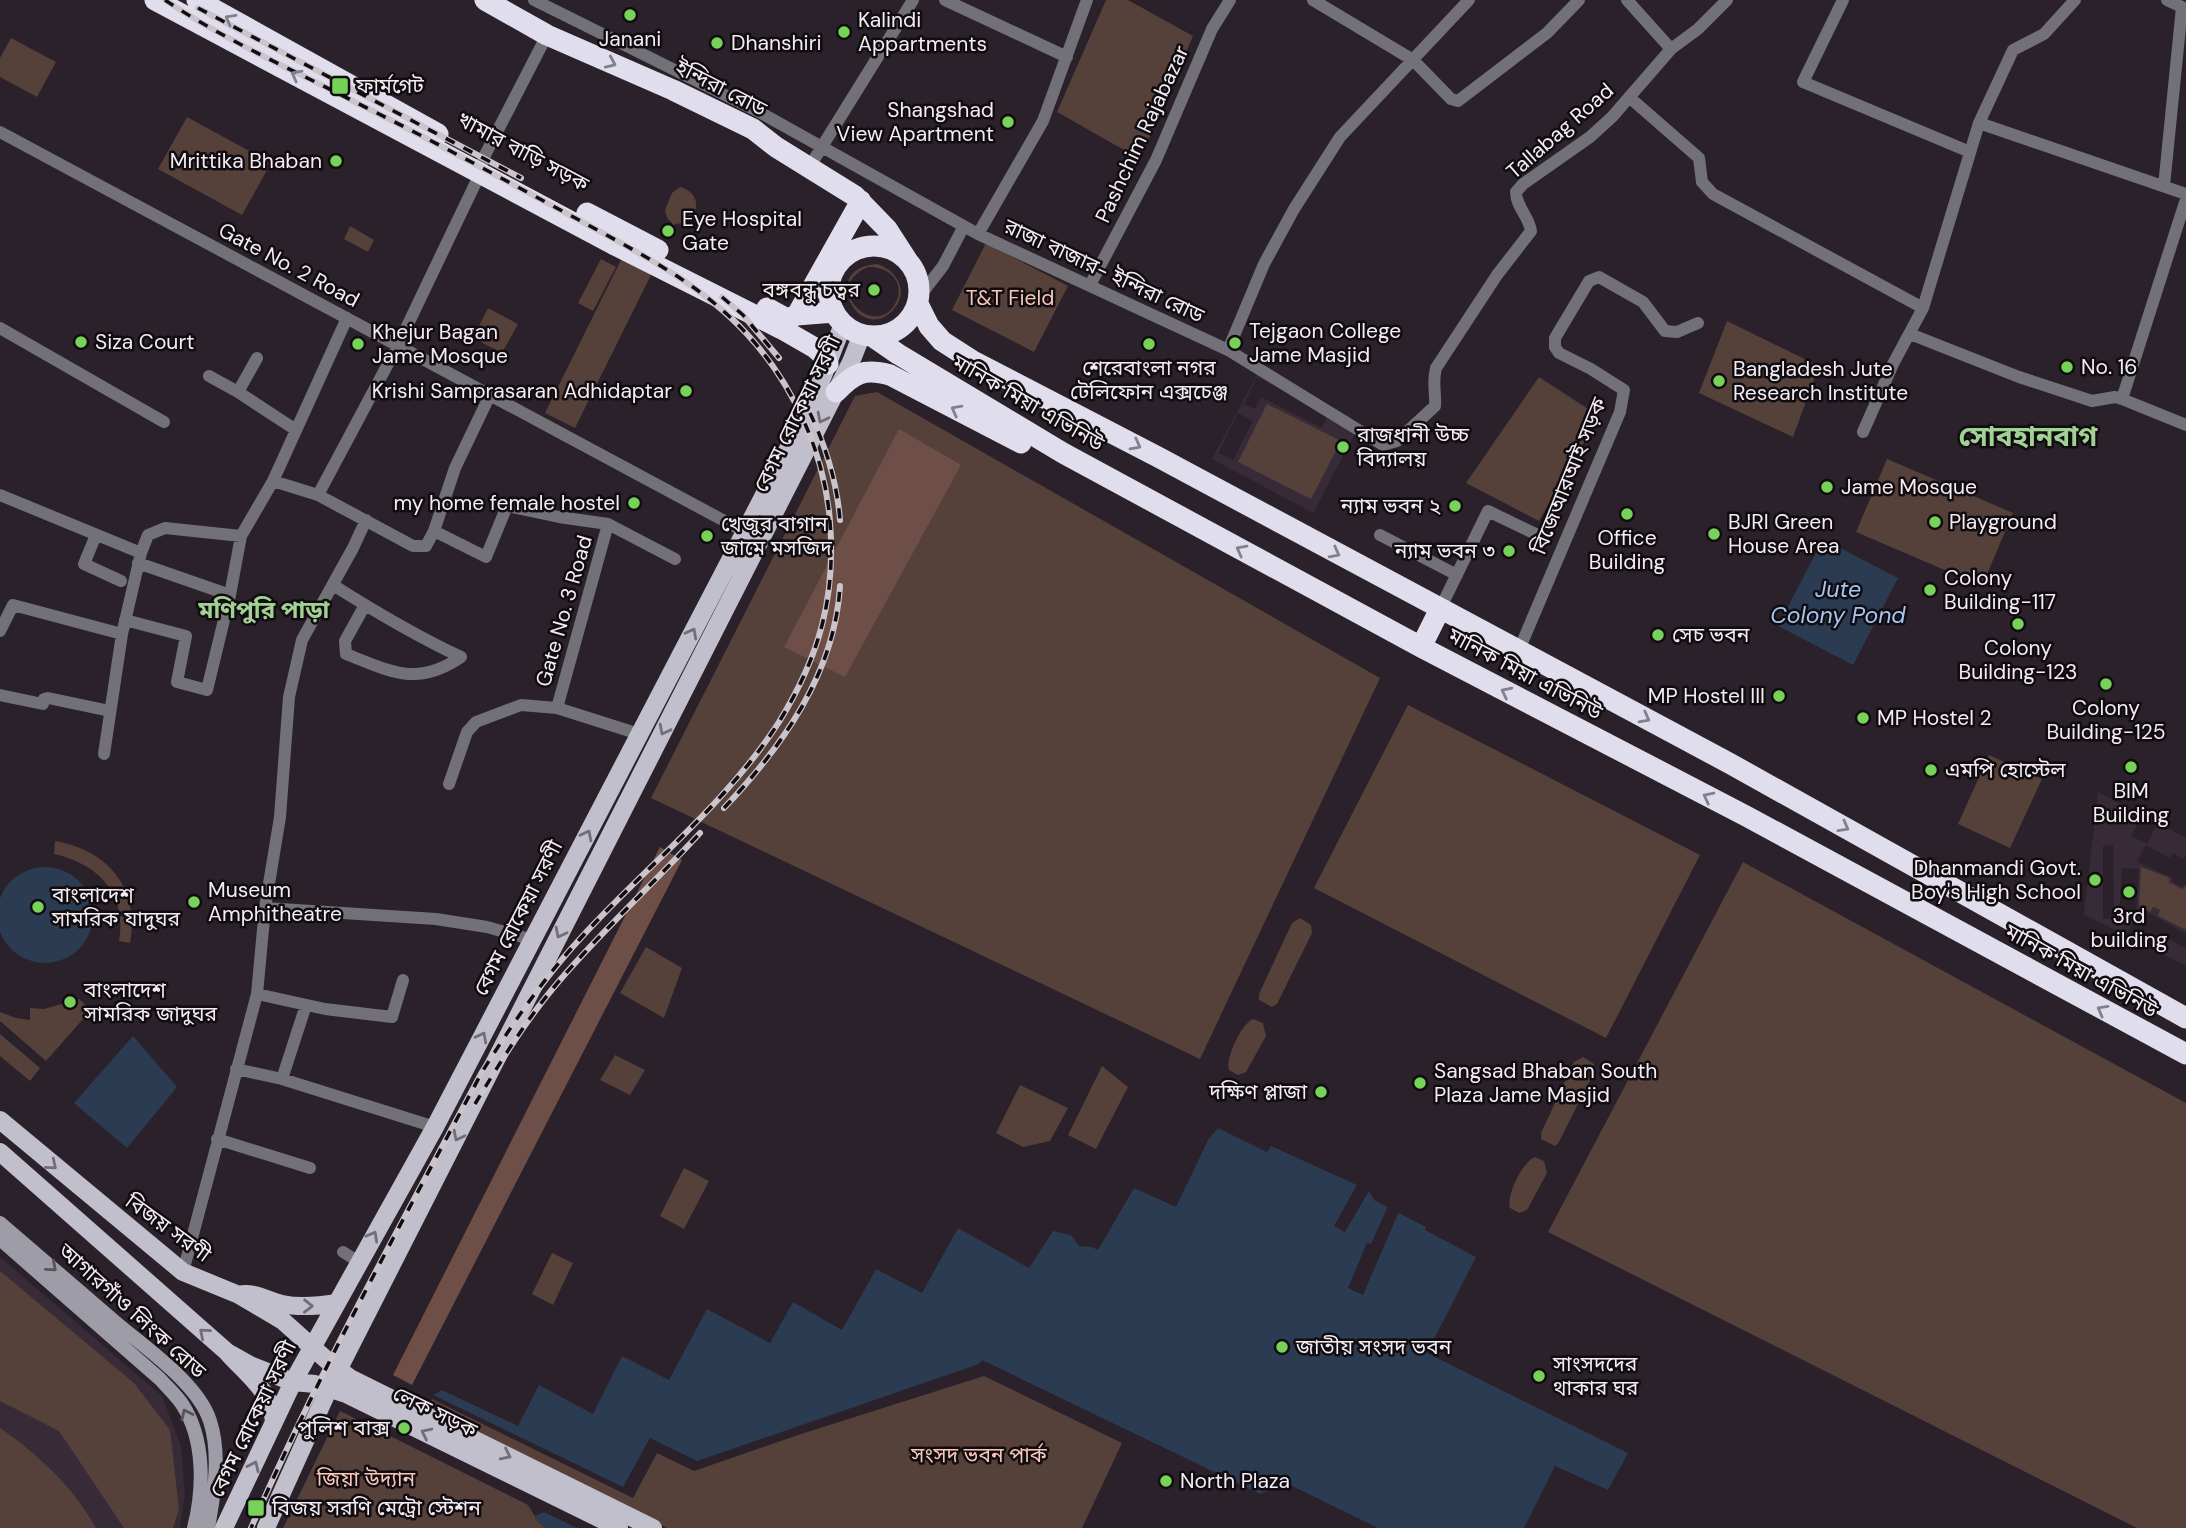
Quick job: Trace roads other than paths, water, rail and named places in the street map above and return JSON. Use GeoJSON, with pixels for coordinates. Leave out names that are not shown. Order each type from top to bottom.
{"type":"FeatureCollection","features":[{"type":"Feature","properties":{"kind":"highway"},"geometry":{"type":"LineString","coordinates":[[155,0],[481,166],[786,331],[821,352],[828,364]]}},
{"type":"Feature","properties":{"kind":"highway","name":"খামার বাড়ি সড়ক"},"geometry":{"type":"LineString","coordinates":[[197,0],[481,166],[787,319],[797,315],[853,327]]}},
{"type":"Feature","properties":{"kind":"highway","name":"ইন্দিরা রোড"},"geometry":{"type":"LineString","coordinates":[[485,0],[547,35],[753,129],[862,201],[887,229],[907,260]]}},
{"type":"Feature","properties":{"kind":"highway"},"geometry":{"type":"LineString","coordinates":[[797,315],[862,201]]}},
{"type":"Feature","properties":{"kind":"highway"},"geometry":{"type":"LineString","coordinates":[[875,245],[894,250],[907,260],[917,276],[918,301],[906,322],[888,334],[853,327],[828,294],[835,267],[848,253],[875,245]]}},
{"type":"Feature","properties":{"kind":"highway","name":"মানিক মিয়া এভিনিউ"},"geometry":{"type":"LineString","coordinates":[[918,301],[929,326],[942,341],[956,351],[1764,782],[2186,1018]]}},
{"type":"Feature","properties":{"kind":"highway","name":"মানিক মিয়া এভিনিউ"},"geometry":{"type":"LineString","coordinates":[[853,327],[1063,453],[1421,647],[1746,816],[2186,1054]]}},
{"type":"Feature","properties":{"kind":"highway"},"geometry":{"type":"LineString","coordinates":[[836,392],[856,374],[878,372],[890,375],[1026,446],[1043,453],[1063,453]]}},
{"type":"Feature","properties":{"kind":"highway"},"geometry":{"type":"LineString","coordinates":[[1421,647],[1440,609]]}},
{"type":"Feature","properties":{"kind":"highway"},"geometry":{"type":"LineString","coordinates":[[1746,816],[1764,782]]}},
{"type":"Feature","properties":{"kind":"highway","name":"মানিক মিয়া এভিনিউ"},"geometry":{"type":"LineString","coordinates":[[2156,1001],[2186,1002]]}},
{"type":"Feature","properties":{"kind":"highway","name":"মানিক মিয়া এভিনিউ"},"geometry":{"type":"LineString","coordinates":[[2162,1042],[2186,1062]]}},
{"type":"Feature","properties":{"kind":"main road","name":"বেগম রোকেয়া সরণী"},"geometry":{"type":"LineString","coordinates":[[224,1528],[293,1382],[435,1127],[814,399],[828,364],[853,327]]}},
{"type":"Feature","properties":{"kind":"main road","name":"বেগম রোকেয়া সরণী"},"geometry":{"type":"LineString","coordinates":[[266,1528],[329,1388],[851,362],[853,327]]}},
{"type":"Feature","properties":{"kind":"main road","name":"বিজয় সরণী"},"geometry":{"type":"LineString","coordinates":[[0,1120],[183,1272],[239,1296],[246,1294],[304,1307],[337,1303]]}},
{"type":"Feature","properties":{"kind":"main road"},"geometry":{"type":"LineString","coordinates":[[0,1152],[227,1352],[256,1381],[268,1399],[274,1422]]}},
{"type":"Feature","properties":{"kind":"main road","name":"আগারগাঁও লিংক রোড"},"geometry":{"type":"LineString","coordinates":[[0,1223],[175,1373],[205,1410],[214,1438],[215,1484],[208,1528]]}},
{"type":"Feature","properties":{"kind":"main road","name":"আগারগাঁও লিংক রোড"},"geometry":{"type":"LineString","coordinates":[[0,1239],[160,1379],[182,1405],[196,1438],[200,1493],[194,1528]]}},
{"type":"Feature","properties":{"kind":"main road"},"geometry":{"type":"LineString","coordinates":[[239,1296],[283,1321],[339,1370],[363,1384],[653,1528]]}},
{"type":"Feature","properties":{"kind":"main road","name":"লেক সড়ক"},"geometry":{"type":"LineString","coordinates":[[227,1352],[252,1366],[293,1382],[329,1388],[345,1394],[619,1528]]}},
{"type":"Feature","properties":{"kind":"main road"},"geometry":{"type":"LineString","coordinates":[[196,1438],[214,1438]]}},
{"type":"Feature","properties":{"kind":"street","name":"ইন্দিরা রোড"},"geometry":{"type":"LineString","coordinates":[[534,0],[824,147]]}},
{"type":"Feature","properties":{"kind":"street"},"geometry":{"type":"LineString","coordinates":[[810,166],[913,0]]}},
{"type":"Feature","properties":{"kind":"street"},"geometry":{"type":"LineString","coordinates":[[945,0],[1067,57]]}},
{"type":"Feature","properties":{"kind":"street"},"geometry":{"type":"LineString","coordinates":[[978,234],[1043,121],[1087,0]]}},
{"type":"Feature","properties":{"kind":"street","name":"Pashchim Rajabazar"},"geometry":{"type":"LineString","coordinates":[[1090,285],[1156,160],[1212,29],[1230,0]]}},
{"type":"Feature","properties":{"kind":"street"},"geometry":{"type":"LineString","coordinates":[[1313,0],[1413,60],[1451,99],[1458,101],[1547,33],[1578,0]]}},
{"type":"Feature","properties":{"kind":"street"},"geometry":{"type":"LineString","coordinates":[[1228,351],[1264,264],[1294,208],[1340,137],[1469,0]]}},
{"type":"Feature","properties":{"kind":"street"},"geometry":{"type":"LineString","coordinates":[[1627,0],[1671,49]]}},
{"type":"Feature","properties":{"kind":"street","name":"Tallabag Road"},"geometry":{"type":"LineString","coordinates":[[1390,444],[1434,406],[1436,394],[1432,383],[1436,368],[1497,275],[1531,231],[1530,222],[1516,201],[1516,192],[1523,184],[1590,137],[1612,117],[1671,49],[1698,29],[1727,0]]}},
{"type":"Feature","properties":{"kind":"street"},"geometry":{"type":"LineString","coordinates":[[1843,0],[1803,82],[1970,152]]}},
{"type":"Feature","properties":{"kind":"street"},"geometry":{"type":"LineString","coordinates":[[1863,432],[1893,365],[1923,308],[1979,123],[2013,50],[2044,34],[2075,0]]}},
{"type":"Feature","properties":{"kind":"street"},"geometry":{"type":"LineString","coordinates":[[2164,186],[2184,8],[2167,0]]}},
{"type":"Feature","properties":{"kind":"street"},"geometry":{"type":"LineString","coordinates":[[318,495],[398,345],[481,166],[547,35]]}},
{"type":"Feature","properties":{"kind":"street"},"geometry":{"type":"LineString","coordinates":[[1629,97],[1699,158],[1702,182],[1713,194],[1923,308]]}},
{"type":"Feature","properties":{"kind":"street"},"geometry":{"type":"LineString","coordinates":[[1979,123],[2186,194]]}},
{"type":"Feature","properties":{"kind":"street","name":"Gate No. 2 Road"},"geometry":{"type":"LineString","coordinates":[[0,132],[745,532]]}},
{"type":"Feature","properties":{"kind":"street","name":"রাজা বাজার- ইন্দিরা রোড"},"geometry":{"type":"LineString","coordinates":[[824,147],[978,234],[1228,351],[1383,445],[1390,444]]}},
{"type":"Feature","properties":{"kind":"street"},"geometry":{"type":"LineString","coordinates":[[2122,399],[2186,199]]}},
{"type":"Feature","properties":{"kind":"street"},"geometry":{"type":"LineString","coordinates":[[918,301],[943,266],[964,226]]}},
{"type":"Feature","properties":{"kind":"street","name":"বিজেআরআই সড়ক"},"geometry":{"type":"LineString","coordinates":[[1519,650],[1620,412],[1623,390],[1559,353],[1555,347],[1555,338],[1589,281],[1599,277],[1643,302],[1665,331],[1676,332],[1698,323]]}},
{"type":"Feature","properties":{"kind":"street"},"geometry":{"type":"LineString","coordinates":[[125,620],[186,636],[177,682],[207,690],[241,536],[273,481],[347,318]]}},
{"type":"Feature","properties":{"kind":"street"},"geometry":{"type":"LineString","coordinates":[[0,328],[164,422]]}},
{"type":"Feature","properties":{"kind":"street"},"geometry":{"type":"LineString","coordinates":[[1910,334],[2019,377],[2092,401],[2115,397],[2122,399],[2186,425]]}},
{"type":"Feature","properties":{"kind":"street"},"geometry":{"type":"LineString","coordinates":[[238,392],[257,358]]}},
{"type":"Feature","properties":{"kind":"street"},"geometry":{"type":"LineString","coordinates":[[209,376],[296,430]]}},
{"type":"Feature","properties":{"kind":"street"},"geometry":{"type":"LineString","coordinates":[[273,481],[318,495],[419,547],[426,546],[434,531],[455,468],[490,395]]}},
{"type":"Feature","properties":{"kind":"street"},"geometry":{"type":"LineString","coordinates":[[0,495],[230,595]]}},
{"type":"Feature","properties":{"kind":"street"},"geometry":{"type":"LineString","coordinates":[[434,531],[486,557],[508,506],[608,524],[675,559]]}},
{"type":"Feature","properties":{"kind":"street"},"geometry":{"type":"LineString","coordinates":[[1440,609],[1488,510],[1546,539]]}},
{"type":"Feature","properties":{"kind":"street"},"geometry":{"type":"LineString","coordinates":[[183,1272],[257,994],[265,908],[280,817],[289,697],[302,640],[366,520]]}},
{"type":"Feature","properties":{"kind":"street","name":"Gate No. 3 Road"},"geometry":{"type":"LineString","coordinates":[[557,708],[608,524]]}},
{"type":"Feature","properties":{"kind":"street"},"geometry":{"type":"LineString","coordinates":[[104,754],[122,634],[148,535],[165,528],[241,536]]}},
{"type":"Feature","properties":{"kind":"street"},"geometry":{"type":"LineString","coordinates":[[1380,534],[1457,575]]}},
{"type":"Feature","properties":{"kind":"street"},"geometry":{"type":"LineString","coordinates":[[96,535],[84,564],[121,581]]}},
{"type":"Feature","properties":{"kind":"street"},"geometry":{"type":"LineString","coordinates":[[333,585],[365,605],[388,621],[461,657],[436,672],[412,676],[346,654],[345,640],[365,605]]}},
{"type":"Feature","properties":{"kind":"street"},"geometry":{"type":"LineString","coordinates":[[0,631],[13,605],[122,634]]}},
{"type":"Feature","properties":{"kind":"street"},"geometry":{"type":"LineString","coordinates":[[0,695],[43,704],[44,699],[48,698],[110,711]]}},
{"type":"Feature","properties":{"kind":"street","name":"Gate No. 3 Road"},"geometry":{"type":"LineString","coordinates":[[449,785],[467,732],[476,722],[521,705],[557,708],[639,734]]}},
{"type":"Feature","properties":{"kind":"street"},"geometry":{"type":"LineString","coordinates":[[265,908],[436,919],[487,927],[533,940]]}},
{"type":"Feature","properties":{"kind":"street"},"geometry":{"type":"LineString","coordinates":[[257,994],[306,1005],[392,1017],[402,980]]}},
{"type":"Feature","properties":{"kind":"street"},"geometry":{"type":"LineString","coordinates":[[282,1079],[306,1005]]}},
{"type":"Feature","properties":{"kind":"street"},"geometry":{"type":"LineString","coordinates":[[236,1069],[282,1079],[435,1127]]}},
{"type":"Feature","properties":{"kind":"street"},"geometry":{"type":"LineString","coordinates":[[217,1139],[310,1168]]}},
{"type":"Feature","properties":{"kind":"street"},"geometry":{"type":"LineString","coordinates":[[343,1252],[359,1262]]}},
{"type":"Feature","properties":{"kind":"water","name":"Jute Colony Pond"},"geometry":{"type":"Polygon","coordinates":[[[1823,539],[1898,578],[1853,665],[1778,626],[1823,539]]]}},
{"type":"Feature","properties":{"kind":"water"},"geometry":{"type":"Polygon","coordinates":[[[45,867],[63,870],[79,881],[90,897],[93,915],[90,933],[79,949],[63,960],[45,963],[27,960],[11,949],[0,933],[-3,915],[0,897],[11,881],[27,870],[45,867]]]}},
{"type":"Feature","properties":{"kind":"water"},"geometry":{"type":"Polygon","coordinates":[[[133,1036],[177,1087],[127,1148],[74,1103],[133,1036]]]}},
{"type":"Feature","properties":{"kind":"water"},"geometry":{"type":"Polygon","coordinates":[[[1218,1128],[1267,1152],[1271,1146],[1369,1191],[1374,1200],[1476,1257],[1427,1353],[1628,1453],[1608,1490],[1555,1466],[1524,1528],[1378,1528],[1286,1483],[1260,1494],[982,1360],[979,1364],[697,1461],[650,1438],[623,1487],[433,1395],[442,1390],[518,1426],[539,1385],[593,1414],[622,1356],[669,1380],[707,1309],[770,1343],[793,1302],[842,1330],[876,1269],[922,1293],[958,1228],[1029,1268],[1053,1231],[1071,1235],[1079,1246],[1098,1250],[1134,1188],[1176,1207],[1208,1140],[1218,1128]]]}},
{"type":"Feature","properties":{"kind":"water"},"geometry":{"type":"Polygon","coordinates":[[[544,1512],[577,1528],[545,1528],[535,1519],[535,1516],[544,1512]]]}},
{"type":"Feature","properties":{"kind":"railway"},"geometry":{"type":"LineString","coordinates":[[165,0],[233,40],[437,144],[623,244],[709,299],[728,315],[763,353],[792,397],[814,446],[827,496],[830,522],[830,576],[822,626],[805,674],[793,698],[758,752],[734,781],[565,955],[493,1055],[362,1298],[251,1528]]}},
{"type":"Feature","properties":{"kind":"railway"},"geometry":{"type":"LineString","coordinates":[[198,8],[521,178]]}},
{"type":"Feature","properties":{"kind":"railway"},"geometry":{"type":"LineString","coordinates":[[722,297],[743,315],[779,358]]}},
{"type":"Feature","properties":{"kind":"railway"},"geometry":{"type":"LineString","coordinates":[[810,413],[830,465],[840,520]]}},
{"type":"Feature","properties":{"kind":"railway"},"geometry":{"type":"LineString","coordinates":[[724,808],[766,760],[802,707],[828,649],[840,586]]}},
{"type":"Feature","properties":{"kind":"railway"},"geometry":{"type":"LineString","coordinates":[[475,1104],[548,994],[700,833]]}},
{"type":"Feature","properties":{"kind":"place","name":"Janani"},"geometry":{"type":"Point","coordinates":[630,15]}},
{"type":"Feature","properties":{"kind":"place","name":"Kalindi Appartments"},"geometry":{"type":"Point","coordinates":[844,32]}},
{"type":"Feature","properties":{"kind":"place","name":"Dhanshiri"},"geometry":{"type":"Point","coordinates":[717,43]}},
{"type":"Feature","properties":{"kind":"place","name":"ফার্মগেট"},"geometry":{"type":"Point","coordinates":[340,86]}},
{"type":"Feature","properties":{"kind":"place","name":"Shangshad View Apartment"},"geometry":{"type":"Point","coordinates":[1008,122]}},
{"type":"Feature","properties":{"kind":"place","name":"Mrittika Bhaban"},"geometry":{"type":"Point","coordinates":[336,161]}},
{"type":"Feature","properties":{"kind":"place","name":"Eye Hospital Gate"},"geometry":{"type":"Point","coordinates":[668,231]}},
{"type":"Feature","properties":{"kind":"place","name":"বঙ্গবন্ধু চত্বর"},"geometry":{"type":"Point","coordinates":[874,290]}},
{"type":"Feature","properties":{"kind":"place","name":"Siza Court"},"geometry":{"type":"Point","coordinates":[81,342]}},
{"type":"Feature","properties":{"kind":"place","name":"Tejgaon College Jame Masjid"},"geometry":{"type":"Point","coordinates":[1235,343]}},
{"type":"Feature","properties":{"kind":"place","name":"Khejur Bagan Jame Mosque"},"geometry":{"type":"Point","coordinates":[358,344]}},
{"type":"Feature","properties":{"kind":"place","name":"শেরেবাংলা নগর টেলিফোন এক্সচেঞ্জ"},"geometry":{"type":"Point","coordinates":[1149,344]}},
{"type":"Feature","properties":{"kind":"place","name":"No. 16"},"geometry":{"type":"Point","coordinates":[2067,367]}},
{"type":"Feature","properties":{"kind":"place","name":"Bangladesh Jute Research Institute"},"geometry":{"type":"Point","coordinates":[1719,381]}},
{"type":"Feature","properties":{"kind":"place","name":"Krishi Samprasaran Adhidaptar"},"geometry":{"type":"Point","coordinates":[686,391]}},
{"type":"Feature","properties":{"kind":"place","name":"রাজধানী উচ্চ বিদ্যালয়"},"geometry":{"type":"Point","coordinates":[1343,447]}},
{"type":"Feature","properties":{"kind":"place","name":"Jame Mosque"},"geometry":{"type":"Point","coordinates":[1827,487]}},
{"type":"Feature","properties":{"kind":"place","name":"my home female hostel"},"geometry":{"type":"Point","coordinates":[634,503]}},
{"type":"Feature","properties":{"kind":"place","name":"ন্যাম ভবন ২"},"geometry":{"type":"Point","coordinates":[1455,506]}},
{"type":"Feature","properties":{"kind":"place","name":"Office Building"},"geometry":{"type":"Point","coordinates":[1627,514]}},
{"type":"Feature","properties":{"kind":"place","name":"Playground"},"geometry":{"type":"Point","coordinates":[1935,522]}},
{"type":"Feature","properties":{"kind":"place","name":"BJRI Green House Area"},"geometry":{"type":"Point","coordinates":[1714,534]}},
{"type":"Feature","properties":{"kind":"place","name":"খেজুর বাগান জামে মসজিদ"},"geometry":{"type":"Point","coordinates":[707,536]}},
{"type":"Feature","properties":{"kind":"place","name":"ন্যাম ভবন ৩"},"geometry":{"type":"Point","coordinates":[1509,551]}},
{"type":"Feature","properties":{"kind":"place","name":"Colony Building-117"},"geometry":{"type":"Point","coordinates":[1930,590]}},
{"type":"Feature","properties":{"kind":"place","name":"Colony Building-123"},"geometry":{"type":"Point","coordinates":[2018,624]}},
{"type":"Feature","properties":{"kind":"place","name":"সেচ ভবন"},"geometry":{"type":"Point","coordinates":[1658,635]}},
{"type":"Feature","properties":{"kind":"place","name":"Colony Building-125"},"geometry":{"type":"Point","coordinates":[2106,684]}},
{"type":"Feature","properties":{"kind":"place","name":"MP Hostel III"},"geometry":{"type":"Point","coordinates":[1779,696]}},
{"type":"Feature","properties":{"kind":"place","name":"MP Hostel 2"},"geometry":{"type":"Point","coordinates":[1863,718]}},
{"type":"Feature","properties":{"kind":"place","name":"BIM Building"},"geometry":{"type":"Point","coordinates":[2131,767]}},
{"type":"Feature","properties":{"kind":"place","name":"এমপি হোস্টেল"},"geometry":{"type":"Point","coordinates":[1931,770]}},
{"type":"Feature","properties":{"kind":"place","name":"Dhanmandi Govt. Boy's High School"},"geometry":{"type":"Point","coordinates":[2095,880]}},
{"type":"Feature","properties":{"kind":"place","name":"3rd building"},"geometry":{"type":"Point","coordinates":[2129,892]}},
{"type":"Feature","properties":{"kind":"place","name":"Museum Amphitheatre"},"geometry":{"type":"Point","coordinates":[194,902]}},
{"type":"Feature","properties":{"kind":"place","name":"বাংলাদেশ সামরিক যাদুঘর"},"geometry":{"type":"Point","coordinates":[38,907]}},
{"type":"Feature","properties":{"kind":"place","name":"বাংলাদেশ সামরিক জাদুঘর"},"geometry":{"type":"Point","coordinates":[70,1002]}},
{"type":"Feature","properties":{"kind":"place","name":"Sangsad Bhaban South Plaza Jame Masjid"},"geometry":{"type":"Point","coordinates":[1420,1083]}},
{"type":"Feature","properties":{"kind":"place","name":"দক্ষিণ প্লাজা"},"geometry":{"type":"Point","coordinates":[1321,1092]}},
{"type":"Feature","properties":{"kind":"place","name":"জাতীয় সংসদ ভবন"},"geometry":{"type":"Point","coordinates":[1282,1347]}},
{"type":"Feature","properties":{"kind":"place","name":"সাংসদদের থাকার ঘর"},"geometry":{"type":"Point","coordinates":[1539,1376]}},
{"type":"Feature","properties":{"kind":"place","name":"পুলিশ বাক্স"},"geometry":{"type":"Point","coordinates":[404,1428]}},
{"type":"Feature","properties":{"kind":"place","name":"North Plaza"},"geometry":{"type":"Point","coordinates":[1166,1481]}},
{"type":"Feature","properties":{"kind":"place","name":"বিজয় সরণি মেট্রো স্টেশন"},"geometry":{"type":"Point","coordinates":[256,1508]}},
{"type":"Feature","properties":{"kind":"district","name":"সোবহানবাগ"},"geometry":{"type":"Point","coordinates":[2028,436]}},
{"type":"Feature","properties":{"kind":"district","name":"মণিপুরি পাড়া"},"geometry":{"type":"Point","coordinates":[264,610]}},
{"type":"Feature","properties":{"kind":"park label","name":"T&T Field"},"geometry":{"type":"Point","coordinates":[1010,298]}},
{"type":"Feature","properties":{"kind":"park label","name":"সংসদ ভবন পার্ক"},"geometry":{"type":"Point","coordinates":[979,1455]}},
{"type":"Feature","properties":{"kind":"park label","name":"জিয়া উদ্যান"},"geometry":{"type":"Point","coordinates":[366,1479]}}]}
